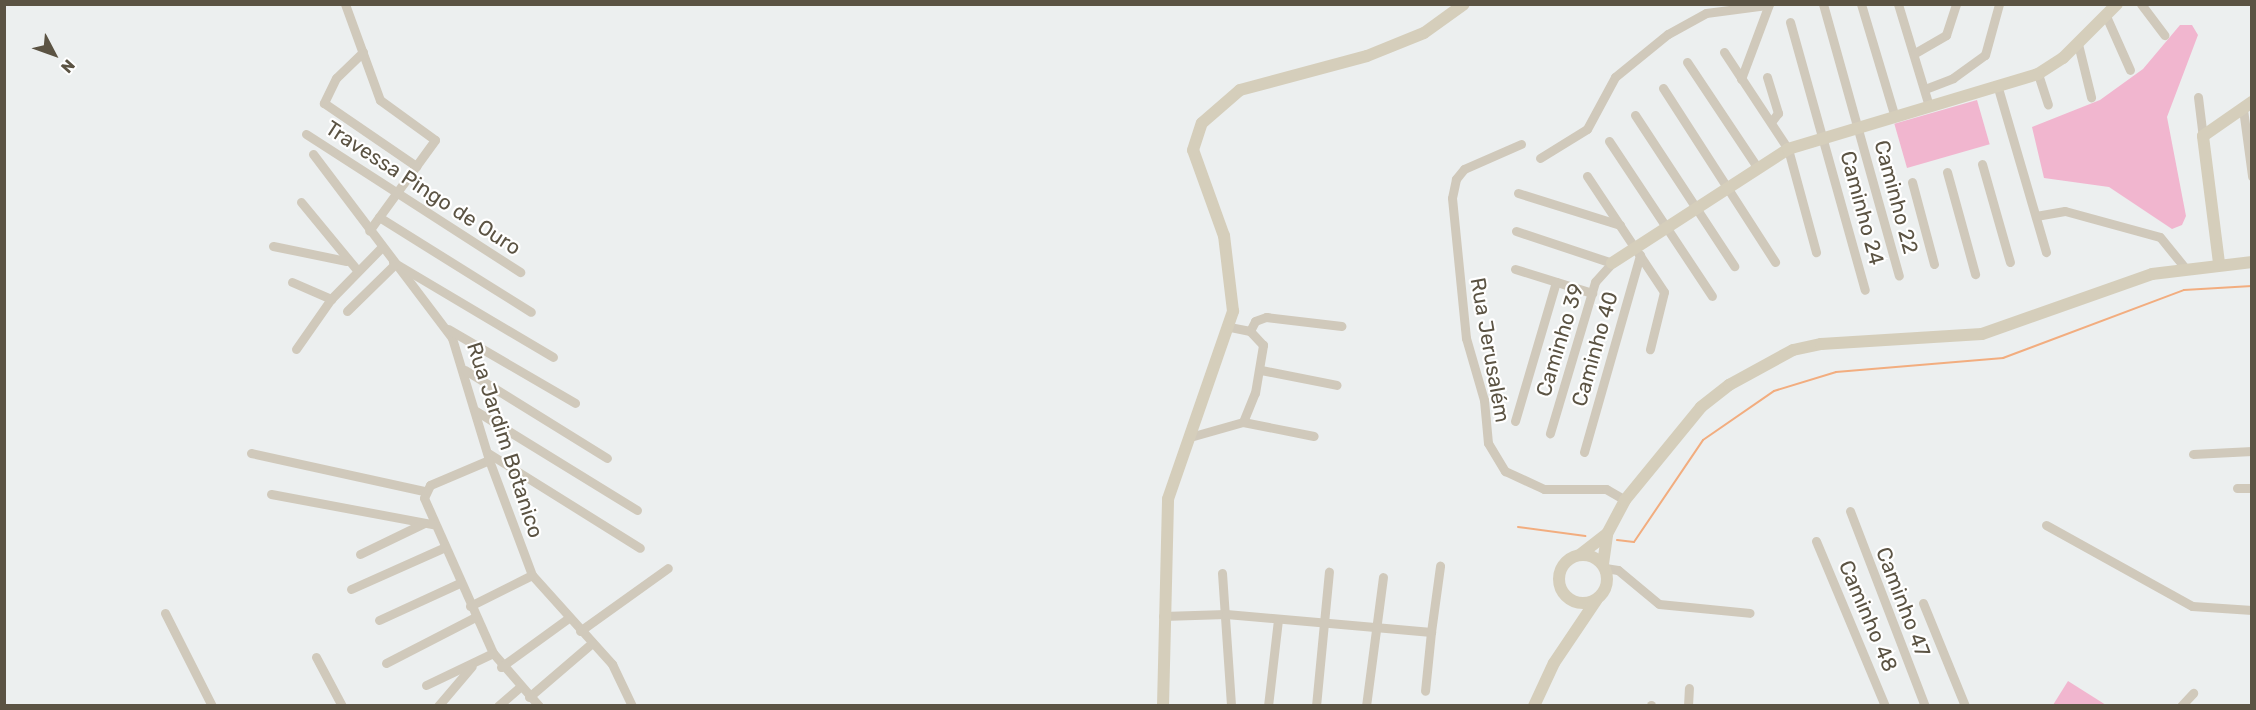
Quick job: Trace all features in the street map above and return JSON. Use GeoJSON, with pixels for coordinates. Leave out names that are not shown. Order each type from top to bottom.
{"type":"FeatureCollection","features":[{"type":"Feature","properties":{"kind":"main road"},"geometry":{"type":"LineString","coordinates":[[1163,705],[1163,616],[1167,509],[1230,327],[1233,291],[1227,252],[1193,150],[1202,123],[1240,90],[1367,56],[1424,33],[1464,4]]}},
{"type":"Feature","properties":{"kind":"main road"},"geometry":{"type":"LineString","coordinates":[[1612,263],[1638,252],[1667,228],[1757,167],[1788,149],[1824,136],[1998,88],[2038,74],[2078,45],[2117,4]]}},
{"type":"Feature","properties":{"kind":"main road"},"geometry":{"type":"LineString","coordinates":[[2219,263],[2203,136],[2247,106]]}},
{"type":"Feature","properties":{"kind":"main road"},"geometry":{"type":"LineString","coordinates":[[1534,705],[1575,628],[1598,598],[1608,579],[1604,566],[1607,534],[1624,500],[1707,401],[1793,350],[1821,344],[1982,334],[2152,274],[2184,267],[2252,262]]}},
{"type":"Feature","properties":{"kind":"main road"},"geometry":{"type":"LineString","coordinates":[[1575,628],[1570,599],[1561,588],[1560,573],[1568,560],[1581,554],[1607,534]]}},
{"type":"Feature","properties":{"kind":"main road"},"geometry":{"type":"LineString","coordinates":[[1581,554],[1604,566]]}},
{"type":"Feature","properties":{"kind":"main road"},"geometry":{"type":"LineString","coordinates":[[1570,599],[1584,603],[1598,598]]}},
{"type":"Feature","properties":{"kind":"street"},"geometry":{"type":"LineString","coordinates":[[345,4],[380,100],[430,135],[432,146],[369,231]]}},
{"type":"Feature","properties":{"kind":"street","name":"Caminho 22"},"geometry":{"type":"LineString","coordinates":[[1822,4],[1899,276]]}},
{"type":"Feature","properties":{"kind":"street"},"geometry":{"type":"LineString","coordinates":[[1861,4],[1894,117]]}},
{"type":"Feature","properties":{"kind":"street"},"geometry":{"type":"LineString","coordinates":[[1898,4],[1915,53],[1929,106]]}},
{"type":"Feature","properties":{"kind":"street"},"geometry":{"type":"LineString","coordinates":[[1915,53],[1946,35],[1956,4]]}},
{"type":"Feature","properties":{"kind":"street"},"geometry":{"type":"LineString","coordinates":[[1924,89],[1953,78],[1985,55],[2000,4]]}},
{"type":"Feature","properties":{"kind":"street"},"geometry":{"type":"LineString","coordinates":[[2141,4],[2164,34]]}},
{"type":"Feature","properties":{"kind":"street"},"geometry":{"type":"LineString","coordinates":[[1540,158],[1587,129],[1615,77],[1668,34],[1706,13],[1768,5],[1741,79]]}},
{"type":"Feature","properties":{"kind":"street"},"geometry":{"type":"LineString","coordinates":[[2106,16],[2130,70]]}},
{"type":"Feature","properties":{"kind":"street","name":"Caminho 24"},"geometry":{"type":"LineString","coordinates":[[1790,22],[1824,136],[1865,290]]}},
{"type":"Feature","properties":{"kind":"street"},"geometry":{"type":"LineString","coordinates":[[2078,45],[2091,97]]}},
{"type":"Feature","properties":{"kind":"street"},"geometry":{"type":"LineString","coordinates":[[363,52],[336,78],[324,103],[416,166]]}},
{"type":"Feature","properties":{"kind":"street"},"geometry":{"type":"LineString","coordinates":[[1724,52],[1788,149],[1816,252]]}},
{"type":"Feature","properties":{"kind":"street"},"geometry":{"type":"LineString","coordinates":[[1687,62],[1757,167]]}},
{"type":"Feature","properties":{"kind":"street"},"geometry":{"type":"LineString","coordinates":[[2038,74],[2048,104]]}},
{"type":"Feature","properties":{"kind":"street"},"geometry":{"type":"LineString","coordinates":[[1767,77],[1778,113],[1771,122]]}},
{"type":"Feature","properties":{"kind":"street"},"geometry":{"type":"LineString","coordinates":[[1663,88],[1775,262]]}},
{"type":"Feature","properties":{"kind":"street"},"geometry":{"type":"LineString","coordinates":[[1998,88],[2046,252]]}},
{"type":"Feature","properties":{"kind":"street"},"geometry":{"type":"LineString","coordinates":[[2198,97],[2203,136]]}},
{"type":"Feature","properties":{"kind":"street"},"geometry":{"type":"LineString","coordinates":[[2247,106],[2252,176]]}},
{"type":"Feature","properties":{"kind":"street"},"geometry":{"type":"LineString","coordinates":[[1635,115],[1734,266]]}},
{"type":"Feature","properties":{"kind":"street","name":"Travessa Pingo de Ouro"},"geometry":{"type":"LineString","coordinates":[[306,134],[520,272]]}},
{"type":"Feature","properties":{"kind":"street"},"geometry":{"type":"LineString","coordinates":[[1609,141],[1712,296]]}},
{"type":"Feature","properties":{"kind":"street","name":"Rua Jerusalém"},"geometry":{"type":"LineString","coordinates":[[1521,144],[1464,169],[1456,179],[1452,198],[1466,338],[1484,400],[1488,443],[1505,471],[1544,489],[1606,489],[1624,500]]}},
{"type":"Feature","properties":{"kind":"street"},"geometry":{"type":"LineString","coordinates":[[313,154],[392,263],[554,357]]}},
{"type":"Feature","properties":{"kind":"street"},"geometry":{"type":"LineString","coordinates":[[1982,164],[2010,262]]}},
{"type":"Feature","properties":{"kind":"street"},"geometry":{"type":"LineString","coordinates":[[1947,172],[1975,274]]}},
{"type":"Feature","properties":{"kind":"street"},"geometry":{"type":"LineString","coordinates":[[1587,176],[1638,252],[1665,298],[1650,349]]}},
{"type":"Feature","properties":{"kind":"street"},"geometry":{"type":"LineString","coordinates":[[1912,182],[1934,264]]}},
{"type":"Feature","properties":{"kind":"street"},"geometry":{"type":"LineString","coordinates":[[1518,193],[1620,225]]}},
{"type":"Feature","properties":{"kind":"street"},"geometry":{"type":"LineString","coordinates":[[301,202],[346,261],[357,270]]}},
{"type":"Feature","properties":{"kind":"street"},"geometry":{"type":"LineString","coordinates":[[2036,216],[2061,211],[2160,237],[2184,267]]}},
{"type":"Feature","properties":{"kind":"street"},"geometry":{"type":"LineString","coordinates":[[379,217],[531,312]]}},
{"type":"Feature","properties":{"kind":"street"},"geometry":{"type":"LineString","coordinates":[[1516,231],[1612,263]]}},
{"type":"Feature","properties":{"kind":"street"},"geometry":{"type":"LineString","coordinates":[[273,246],[346,261]]}},
{"type":"Feature","properties":{"kind":"street"},"geometry":{"type":"LineString","coordinates":[[296,349],[303,333],[331,299],[381,248]]}},
{"type":"Feature","properties":{"kind":"street","name":"Caminho 40"},"geometry":{"type":"LineString","coordinates":[[1584,452],[1638,252]]}},
{"type":"Feature","properties":{"kind":"street"},"geometry":{"type":"LineString","coordinates":[[346,311],[392,263]]}},
{"type":"Feature","properties":{"kind":"street","name":"Rua Jardim Botanico"},"geometry":{"type":"LineString","coordinates":[[392,263],[447,329],[465,370],[489,457],[532,575],[567,619],[617,671],[632,705]]}},
{"type":"Feature","properties":{"kind":"street","name":"Caminho 39"},"geometry":{"type":"LineString","coordinates":[[1550,433],[1592,293],[1612,263]]}},
{"type":"Feature","properties":{"kind":"street"},"geometry":{"type":"LineString","coordinates":[[1515,268],[1592,293]]}},
{"type":"Feature","properties":{"kind":"street"},"geometry":{"type":"LineString","coordinates":[[292,282],[331,299]]}},
{"type":"Feature","properties":{"kind":"street"},"geometry":{"type":"LineString","coordinates":[[1515,421],[1557,282]]}},
{"type":"Feature","properties":{"kind":"street"},"geometry":{"type":"LineString","coordinates":[[1250,331],[1255,321],[1266,317],[1341,326]]}},
{"type":"Feature","properties":{"kind":"street"},"geometry":{"type":"LineString","coordinates":[[1230,327],[1250,331],[1263,345],[1262,370],[1244,422]]}},
{"type":"Feature","properties":{"kind":"street"},"geometry":{"type":"LineString","coordinates":[[447,329],[576,403]]}},
{"type":"Feature","properties":{"kind":"street"},"geometry":{"type":"LineString","coordinates":[[465,370],[607,458]]}},
{"type":"Feature","properties":{"kind":"street"},"geometry":{"type":"LineString","coordinates":[[1262,370],[1338,385]]}},
{"type":"Feature","properties":{"kind":"street"},"geometry":{"type":"LineString","coordinates":[[476,411],[637,510]]}},
{"type":"Feature","properties":{"kind":"street"},"geometry":{"type":"LineString","coordinates":[[1190,438],[1244,422],[1314,436]]}},
{"type":"Feature","properties":{"kind":"street"},"geometry":{"type":"LineString","coordinates":[[2193,454],[2252,452]]}},
{"type":"Feature","properties":{"kind":"street"},"geometry":{"type":"LineString","coordinates":[[251,453],[424,491],[489,457],[640,548]]}},
{"type":"Feature","properties":{"kind":"street"},"geometry":{"type":"LineString","coordinates":[[2237,488],[2252,488]]}},
{"type":"Feature","properties":{"kind":"street"},"geometry":{"type":"LineString","coordinates":[[424,491],[428,524],[443,548],[493,653],[501,667],[519,688],[539,705]]}},
{"type":"Feature","properties":{"kind":"street"},"geometry":{"type":"LineString","coordinates":[[271,494],[428,524]]}},
{"type":"Feature","properties":{"kind":"street","name":"Caminho 47"},"geometry":{"type":"LineString","coordinates":[[1850,511],[1924,705]]}},
{"type":"Feature","properties":{"kind":"street"},"geometry":{"type":"LineString","coordinates":[[360,554],[428,524]]}},
{"type":"Feature","properties":{"kind":"street"},"geometry":{"type":"LineString","coordinates":[[2046,525],[2192,606],[2252,610]]}},
{"type":"Feature","properties":{"kind":"street","name":"Caminho 48"},"geometry":{"type":"LineString","coordinates":[[1816,541],[1885,705]]}},
{"type":"Feature","properties":{"kind":"street"},"geometry":{"type":"LineString","coordinates":[[351,589],[443,548]]}},
{"type":"Feature","properties":{"kind":"street"},"geometry":{"type":"LineString","coordinates":[[1425,690],[1440,566]]}},
{"type":"Feature","properties":{"kind":"street"},"geometry":{"type":"LineString","coordinates":[[1604,566],[1618,570],[1659,604],[1750,613]]}},
{"type":"Feature","properties":{"kind":"street"},"geometry":{"type":"LineString","coordinates":[[580,632],[668,568]]}},
{"type":"Feature","properties":{"kind":"street"},"geometry":{"type":"LineString","coordinates":[[1316,705],[1326,622],[1329,572]]}},
{"type":"Feature","properties":{"kind":"street"},"geometry":{"type":"LineString","coordinates":[[1222,573],[1231,705]]}},
{"type":"Feature","properties":{"kind":"street"},"geometry":{"type":"LineString","coordinates":[[471,606],[532,575]]}},
{"type":"Feature","properties":{"kind":"street"},"geometry":{"type":"LineString","coordinates":[[1366,705],[1383,577]]}},
{"type":"Feature","properties":{"kind":"street"},"geometry":{"type":"LineString","coordinates":[[379,620],[460,583]]}},
{"type":"Feature","properties":{"kind":"street"},"geometry":{"type":"LineString","coordinates":[[1923,603],[1965,705]]}},
{"type":"Feature","properties":{"kind":"street"},"geometry":{"type":"LineString","coordinates":[[165,614],[212,705]]}},
{"type":"Feature","properties":{"kind":"street"},"geometry":{"type":"LineString","coordinates":[[1163,616],[1226,614],[1431,632]]}},
{"type":"Feature","properties":{"kind":"street"},"geometry":{"type":"LineString","coordinates":[[386,663],[475,617]]}},
{"type":"Feature","properties":{"kind":"street"},"geometry":{"type":"LineString","coordinates":[[501,667],[567,619]]}},
{"type":"Feature","properties":{"kind":"street"},"geometry":{"type":"LineString","coordinates":[[1269,701],[1278,620]]}},
{"type":"Feature","properties":{"kind":"street"},"geometry":{"type":"LineString","coordinates":[[529,697],[592,643]]}},
{"type":"Feature","properties":{"kind":"street"},"geometry":{"type":"LineString","coordinates":[[426,685],[493,653]]}},
{"type":"Feature","properties":{"kind":"street"},"geometry":{"type":"LineString","coordinates":[[316,657],[342,705]]}},
{"type":"Feature","properties":{"kind":"street"},"geometry":{"type":"LineString","coordinates":[[438,705],[476,662]]}},
{"type":"Feature","properties":{"kind":"street"},"geometry":{"type":"LineString","coordinates":[[498,705],[519,688]]}},
{"type":"Feature","properties":{"kind":"street"},"geometry":{"type":"LineString","coordinates":[[1688,705],[1689,688]]}},
{"type":"Feature","properties":{"kind":"street"},"geometry":{"type":"LineString","coordinates":[[2181,705],[2193,693]]}},
{"type":"Feature","properties":{"kind":"shaded area"},"geometry":{"type":"Polygon","coordinates":[[[2180,25],[2192,25],[2198,35],[2167,117],[2186,216],[2182,225],[2172,229],[2109,187],[2044,178],[2032,127],[2100,100],[2143,69],[2180,25]]]}},
{"type":"Feature","properties":{"kind":"shaded area"},"geometry":{"type":"Polygon","coordinates":[[[1977,100],[1990,144],[1907,168],[1894,124],[1977,100]]]}},
{"type":"Feature","properties":{"kind":"shaded area"},"geometry":{"type":"Polygon","coordinates":[[[2068,681],[2106,705],[2053,705],[2068,681]]]}},
{"type":"Feature","properties":{"kind":"waterway"},"geometry":{"type":"LineString","coordinates":[[1617,540],[1634,542],[1703,440],[1774,391],[1836,372],[2003,358],[2184,290],[2252,286]]}},
{"type":"Feature","properties":{"kind":"waterway"},"geometry":{"type":"LineString","coordinates":[[1518,527],[1585,536]]}}]}
